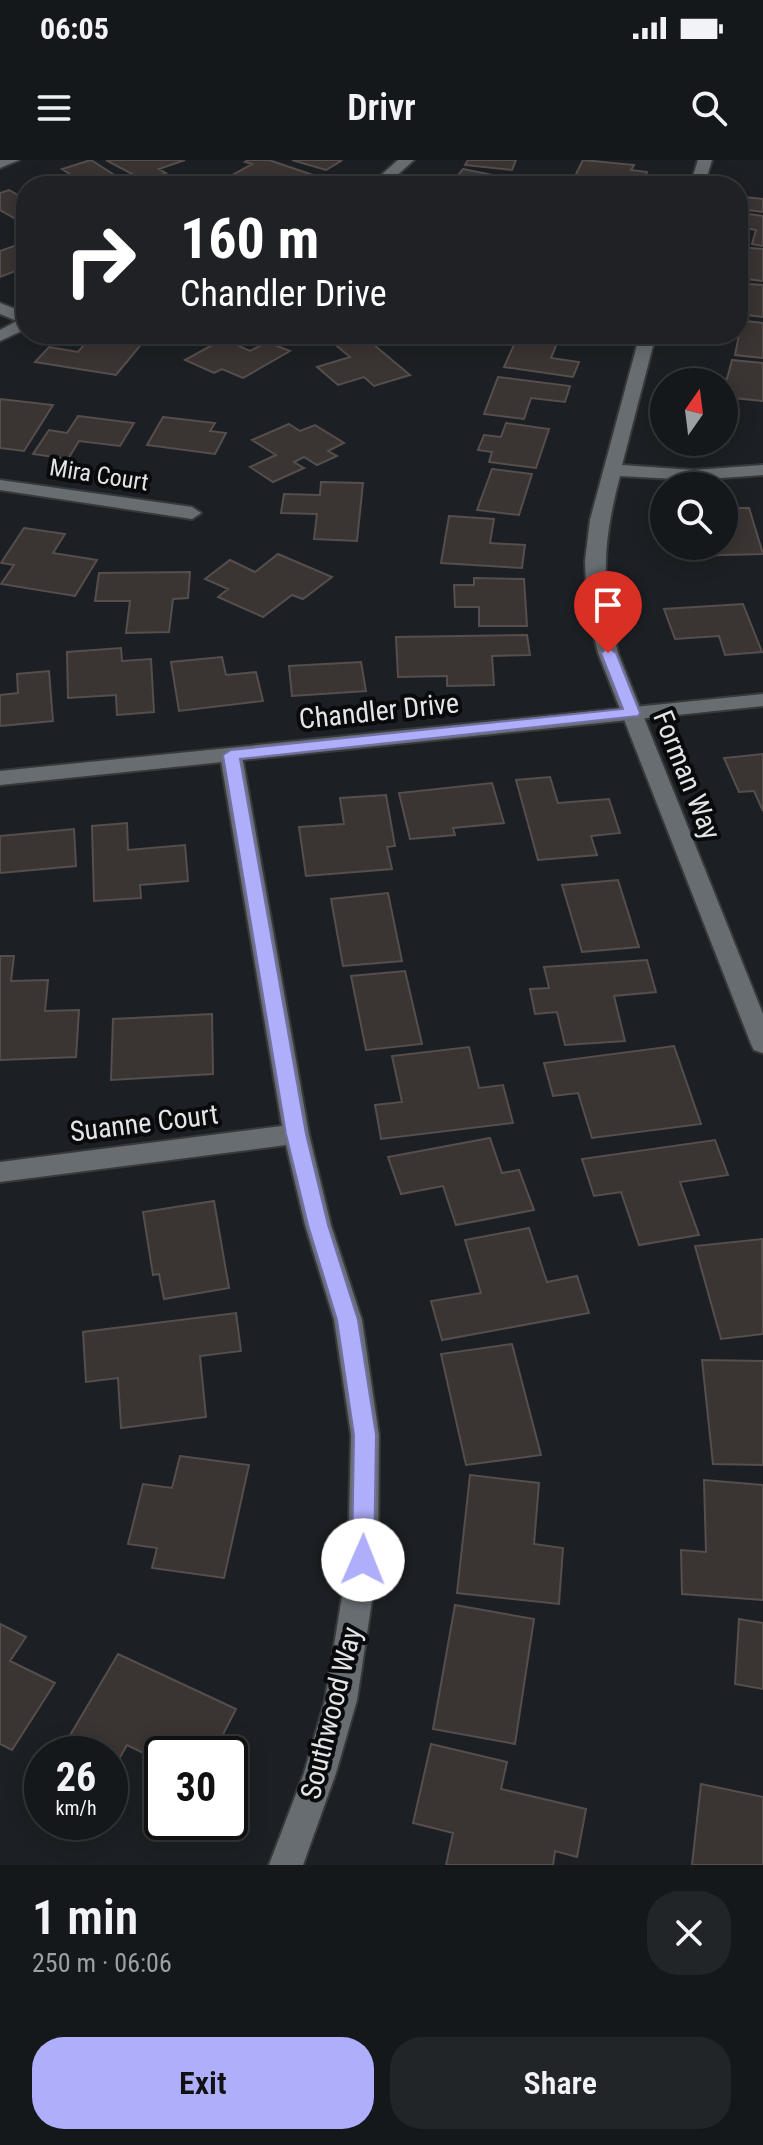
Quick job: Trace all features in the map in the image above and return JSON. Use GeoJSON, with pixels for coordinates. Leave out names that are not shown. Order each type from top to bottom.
{"type":"FeatureCollection","features":[{"type":"Feature","properties":{"kind":"street"},"geometry":{"type":"LineString","coordinates":[[0,164],[10,160]]}},
{"type":"Feature","properties":{"kind":"street"},"geometry":{"type":"LineString","coordinates":[[388,176],[407,160]]}},
{"type":"Feature","properties":{"kind":"street","name":"Forman Way"},"geometry":{"type":"LineString","coordinates":[[645,344],[599,520],[594,561],[597,606],[608,653],[763,1044]]}},
{"type":"Feature","properties":{"kind":"street"},"geometry":{"type":"LineString","coordinates":[[613,470],[694,475],[763,470]]}},
{"type":"Feature","properties":{"kind":"street","name":"Mira Court"},"geometry":{"type":"LineString","coordinates":[[0,485],[192,513]]}},
{"type":"Feature","properties":{"kind":"street","name":"Chandler Drive"},"geometry":{"type":"LineString","coordinates":[[0,778],[763,700]]}},
{"type":"Feature","properties":{"kind":"street","name":"Southwood Way"},"geometry":{"type":"LineString","coordinates":[[231,755],[296,1134],[318,1225],[348,1320],[365,1435],[363,1560],[341,1700],[320,1773],[286,1865]]}},
{"type":"Feature","properties":{"kind":"street","name":"Suanne Court"},"geometry":{"type":"LineString","coordinates":[[0,1172],[296,1134]]}},
{"type":"Feature","properties":{"kind":"building"},"geometry":{"type":"Polygon","coordinates":[[[91,160],[116,176],[73,176],[62,169],[91,160]]]}},
{"type":"Feature","properties":{"kind":"building"},"geometry":{"type":"Polygon","coordinates":[[[106,160],[185,160],[159,169],[166,173],[158,176],[136,176],[106,160]]]}},
{"type":"Feature","properties":{"kind":"building"},"geometry":{"type":"Polygon","coordinates":[[[269,160],[316,176],[230,176],[252,164],[245,162],[269,160]]]}},
{"type":"Feature","properties":{"kind":"building"},"geometry":{"type":"Polygon","coordinates":[[[292,160],[338,160],[341,161],[326,170],[292,160]]]}},
{"type":"Feature","properties":{"kind":"building"},"geometry":{"type":"Polygon","coordinates":[[[468,160],[516,160],[512,170],[465,165],[468,160]]]}},
{"type":"Feature","properties":{"kind":"building"},"geometry":{"type":"Polygon","coordinates":[[[583,160],[634,165],[631,170],[647,172],[645,176],[575,176],[583,160]]]}},
{"type":"Feature","properties":{"kind":"building"},"geometry":{"type":"Polygon","coordinates":[[[463,169],[498,176],[457,176],[463,169]]]}},
{"type":"Feature","properties":{"kind":"building"},"geometry":{"type":"Polygon","coordinates":[[[9,190],[16,194],[16,219],[0,210],[0,193],[9,190]]]}},
{"type":"Feature","properties":{"kind":"building"},"geometry":{"type":"Polygon","coordinates":[[[748,197],[763,199],[763,212],[748,210],[748,197]]]}},
{"type":"Feature","properties":{"kind":"building"},"geometry":{"type":"Polygon","coordinates":[[[748,214],[763,216],[763,246],[752,244],[756,230],[748,229],[748,214]]]}},
{"type":"Feature","properties":{"kind":"building"},"geometry":{"type":"Polygon","coordinates":[[[16,247],[16,271],[0,277],[0,251],[16,247]]]}},
{"type":"Feature","properties":{"kind":"building"},"geometry":{"type":"Polygon","coordinates":[[[748,248],[763,249],[763,281],[748,279],[748,248]]]}},
{"type":"Feature","properties":{"kind":"building"},"geometry":{"type":"Polygon","coordinates":[[[749,284],[763,285],[763,317],[748,315],[749,284]]]}},
{"type":"Feature","properties":{"kind":"building"},"geometry":{"type":"Polygon","coordinates":[[[748,321],[763,323],[763,358],[735,355],[737,344],[748,344],[748,321]]]}},
{"type":"Feature","properties":{"kind":"building"},"geometry":{"type":"Polygon","coordinates":[[[85,344],[142,344],[116,375],[35,362],[49,347],[78,352],[85,344]]]}},
{"type":"Feature","properties":{"kind":"building"},"geometry":{"type":"Polygon","coordinates":[[[214,344],[234,344],[250,351],[263,344],[272,344],[290,351],[243,378],[222,369],[214,373],[185,360],[214,344]]]}},
{"type":"Feature","properties":{"kind":"building"},"geometry":{"type":"Polygon","coordinates":[[[334,344],[373,344],[410,375],[374,386],[364,377],[338,385],[317,367],[350,357],[334,344]]]}},
{"type":"Feature","properties":{"kind":"building"},"geometry":{"type":"Polygon","coordinates":[[[514,344],[557,344],[551,358],[579,362],[573,377],[504,367],[514,344]]]}},
{"type":"Feature","properties":{"kind":"building"},"geometry":{"type":"Polygon","coordinates":[[[732,360],[763,363],[763,401],[738,398],[738,368],[730,368],[732,360]]]}},
{"type":"Feature","properties":{"kind":"building"},"geometry":{"type":"Polygon","coordinates":[[[498,377],[570,386],[565,402],[531,398],[524,419],[484,414],[498,377]]]}},
{"type":"Feature","properties":{"kind":"building"},"geometry":{"type":"Polygon","coordinates":[[[0,399],[53,405],[24,451],[0,448],[0,399]]]}},
{"type":"Feature","properties":{"kind":"building"},"geometry":{"type":"Polygon","coordinates":[[[78,416],[134,423],[120,446],[79,441],[68,459],[33,454],[49,430],[67,433],[78,416]]]}},
{"type":"Feature","properties":{"kind":"building"},"geometry":{"type":"Polygon","coordinates":[[[163,417],[215,423],[210,431],[226,433],[215,454],[147,445],[163,417]]]}},
{"type":"Feature","properties":{"kind":"building"},"geometry":{"type":"Polygon","coordinates":[[[506,423],[549,429],[536,468],[489,462],[492,452],[478,450],[484,435],[501,437],[506,423]]]}},
{"type":"Feature","properties":{"kind":"building"},"geometry":{"type":"Polygon","coordinates":[[[289,424],[300,431],[315,425],[344,443],[328,451],[337,456],[317,465],[304,457],[294,462],[304,468],[273,482],[250,467],[276,455],[252,440],[289,424]]]}},
{"type":"Feature","properties":{"kind":"building"},"geometry":{"type":"Polygon","coordinates":[[[492,469],[532,474],[519,515],[477,510],[492,469]]]}},
{"type":"Feature","properties":{"kind":"building"},"geometry":{"type":"Polygon","coordinates":[[[321,482],[363,483],[357,541],[314,539],[317,514],[281,513],[284,494],[320,495],[321,482]]]}},
{"type":"Feature","properties":{"kind":"building"},"geometry":{"type":"Polygon","coordinates":[[[738,508],[749,508],[763,554],[738,555],[738,508]]]}},
{"type":"Feature","properties":{"kind":"building"},"geometry":{"type":"Polygon","coordinates":[[[449,516],[494,519],[490,543],[525,545],[522,568],[441,563],[449,516]]]}},
{"type":"Feature","properties":{"kind":"building"},"geometry":{"type":"Polygon","coordinates":[[[24,528],[65,534],[53,553],[97,560],[75,596],[1,584],[14,565],[1,563],[24,528]]]}},
{"type":"Feature","properties":{"kind":"building"},"geometry":{"type":"Polygon","coordinates":[[[278,554],[332,577],[303,599],[292,595],[263,617],[218,597],[228,589],[205,579],[230,560],[255,572],[278,554]]]}},
{"type":"Feature","properties":{"kind":"building"},"geometry":{"type":"Polygon","coordinates":[[[190,572],[188,598],[173,599],[169,632],[126,633],[130,601],[95,601],[99,573],[190,572]]]}},
{"type":"Feature","properties":{"kind":"building"},"geometry":{"type":"Polygon","coordinates":[[[474,578],[524,579],[527,626],[479,626],[479,607],[455,607],[454,585],[474,585],[474,578]]]}},
{"type":"Feature","properties":{"kind":"building"},"geometry":{"type":"Polygon","coordinates":[[[743,604],[762,652],[725,655],[719,636],[675,639],[664,609],[743,604]]]}},
{"type":"Feature","properties":{"kind":"building"},"geometry":{"type":"Polygon","coordinates":[[[527,635],[530,655],[492,656],[494,685],[447,686],[447,676],[398,677],[396,637],[527,635]]]}},
{"type":"Feature","properties":{"kind":"building"},"geometry":{"type":"Polygon","coordinates":[[[121,648],[122,661],[151,659],[154,712],[117,715],[116,695],[68,698],[67,652],[121,648]]]}},
{"type":"Feature","properties":{"kind":"building"},"geometry":{"type":"Polygon","coordinates":[[[222,657],[226,675],[256,672],[263,701],[179,711],[171,662],[222,657]]]}},
{"type":"Feature","properties":{"kind":"building"},"geometry":{"type":"Polygon","coordinates":[[[361,662],[366,691],[292,696],[289,666],[361,662]]]}},
{"type":"Feature","properties":{"kind":"building"},"geometry":{"type":"Polygon","coordinates":[[[49,671],[53,721],[0,726],[0,695],[18,693],[17,674],[49,671]]]}},
{"type":"Feature","properties":{"kind":"building"},"geometry":{"type":"Polygon","coordinates":[[[763,754],[763,811],[754,791],[739,792],[724,758],[763,754]]]}},
{"type":"Feature","properties":{"kind":"building"},"geometry":{"type":"Polygon","coordinates":[[[550,777],[558,803],[609,799],[620,833],[591,836],[597,855],[538,860],[516,780],[550,777]]]}},
{"type":"Feature","properties":{"kind":"building"},"geometry":{"type":"Polygon","coordinates":[[[492,783],[504,823],[453,828],[455,835],[410,839],[399,793],[492,783]]]}},
{"type":"Feature","properties":{"kind":"building"},"geometry":{"type":"Polygon","coordinates":[[[386,795],[395,846],[387,847],[392,869],[306,876],[299,827],[344,824],[340,798],[386,795]]]}},
{"type":"Feature","properties":{"kind":"building"},"geometry":{"type":"Polygon","coordinates":[[[127,823],[128,850],[185,845],[188,881],[140,885],[141,898],[94,901],[92,826],[127,823]]]}},
{"type":"Feature","properties":{"kind":"building"},"geometry":{"type":"Polygon","coordinates":[[[74,829],[76,866],[0,873],[0,836],[74,829]]]}},
{"type":"Feature","properties":{"kind":"building"},"geometry":{"type":"Polygon","coordinates":[[[618,880],[639,947],[582,952],[562,885],[618,880]]]}},
{"type":"Feature","properties":{"kind":"building"},"geometry":{"type":"Polygon","coordinates":[[[388,893],[402,961],[343,966],[331,899],[388,893]]]}},
{"type":"Feature","properties":{"kind":"building"},"geometry":{"type":"Polygon","coordinates":[[[0,956],[14,956],[11,981],[48,980],[45,1011],[79,1010],[76,1057],[0,1060],[0,956]]]}},
{"type":"Feature","properties":{"kind":"building"},"geometry":{"type":"Polygon","coordinates":[[[647,960],[656,992],[614,996],[625,1041],[565,1045],[557,1012],[535,1014],[530,989],[549,988],[544,967],[647,960]]]}},
{"type":"Feature","properties":{"kind":"building"},"geometry":{"type":"Polygon","coordinates":[[[405,971],[422,1044],[366,1050],[351,976],[405,971]]]}},
{"type":"Feature","properties":{"kind":"building"},"geometry":{"type":"Polygon","coordinates":[[[212,1014],[213,1074],[111,1080],[113,1019],[212,1014]]]}},
{"type":"Feature","properties":{"kind":"building"},"geometry":{"type":"Polygon","coordinates":[[[674,1046],[701,1124],[592,1138],[578,1093],[553,1096],[544,1063],[674,1046]]]}},
{"type":"Feature","properties":{"kind":"building"},"geometry":{"type":"Polygon","coordinates":[[[469,1047],[479,1088],[503,1085],[513,1123],[381,1139],[375,1105],[402,1102],[392,1056],[469,1047]]]}},
{"type":"Feature","properties":{"kind":"building"},"geometry":{"type":"Polygon","coordinates":[[[490,1138],[502,1173],[519,1170],[534,1210],[456,1225],[443,1186],[401,1194],[388,1157],[490,1138]]]}},
{"type":"Feature","properties":{"kind":"building"},"geometry":{"type":"Polygon","coordinates":[[[715,1140],[728,1175],[680,1182],[699,1235],[639,1245],[621,1192],[594,1196],[582,1159],[715,1140]]]}},
{"type":"Feature","properties":{"kind":"building"},"geometry":{"type":"Polygon","coordinates":[[[214,1201],[229,1288],[164,1299],[159,1274],[153,1275],[143,1212],[214,1201]]]}},
{"type":"Feature","properties":{"kind":"building"},"geometry":{"type":"Polygon","coordinates":[[[529,1228],[547,1282],[577,1276],[589,1313],[442,1340],[431,1301],[481,1293],[465,1240],[529,1228]]]}},
{"type":"Feature","properties":{"kind":"building"},"geometry":{"type":"Polygon","coordinates":[[[762,1239],[763,1334],[721,1339],[695,1246],[762,1239]]]}},
{"type":"Feature","properties":{"kind":"building"},"geometry":{"type":"Polygon","coordinates":[[[236,1313],[241,1351],[200,1356],[206,1417],[121,1428],[118,1378],[86,1382],[83,1332],[236,1313]]]}},
{"type":"Feature","properties":{"kind":"building"},"geometry":{"type":"Polygon","coordinates":[[[512,1344],[541,1455],[466,1465],[441,1354],[512,1344]]]}},
{"type":"Feature","properties":{"kind":"building"},"geometry":{"type":"Polygon","coordinates":[[[702,1360],[763,1361],[763,1465],[713,1464],[702,1360]]]}},
{"type":"Feature","properties":{"kind":"building"},"geometry":{"type":"Polygon","coordinates":[[[180,1456],[249,1465],[224,1578],[152,1568],[157,1548],[128,1544],[143,1484],[172,1488],[180,1456]]]}},
{"type":"Feature","properties":{"kind":"building"},"geometry":{"type":"Polygon","coordinates":[[[470,1475],[539,1483],[534,1544],[563,1548],[559,1604],[457,1593],[470,1475]]]}},
{"type":"Feature","properties":{"kind":"building"},"geometry":{"type":"Polygon","coordinates":[[[704,1480],[763,1485],[763,1600],[682,1594],[681,1550],[706,1552],[704,1480]]]}},
{"type":"Feature","properties":{"kind":"building"},"geometry":{"type":"Polygon","coordinates":[[[455,1605],[534,1619],[515,1744],[433,1729],[455,1605]]]}},
{"type":"Feature","properties":{"kind":"building"},"geometry":{"type":"Polygon","coordinates":[[[739,1619],[763,1623],[763,1689],[735,1684],[739,1619]]]}},
{"type":"Feature","properties":{"kind":"building"},"geometry":{"type":"Polygon","coordinates":[[[0,1624],[26,1637],[10,1661],[55,1683],[12,1750],[0,1744],[0,1624]]]}},
{"type":"Feature","properties":{"kind":"building"},"geometry":{"type":"Polygon","coordinates":[[[118,1654],[236,1709],[222,1736],[144,1736],[144,1753],[128,1745],[128,1736],[70,1736],[118,1654]]]}},
{"type":"Feature","properties":{"kind":"building"},"geometry":{"type":"Polygon","coordinates":[[[431,1744],[507,1762],[501,1789],[586,1809],[577,1857],[555,1851],[553,1865],[446,1865],[453,1833],[413,1823],[431,1744]]]}},
{"type":"Feature","properties":{"kind":"building"},"geometry":{"type":"Polygon","coordinates":[[[701,1784],[763,1797],[763,1865],[692,1865],[701,1784]]]}},
{"type":"Feature","properties":{"kind":"route"},"geometry":{"type":"LineString","coordinates":[[363,1560],[365,1435],[348,1320],[318,1225],[296,1134],[231,755],[632,713],[608,653]]}}]}
